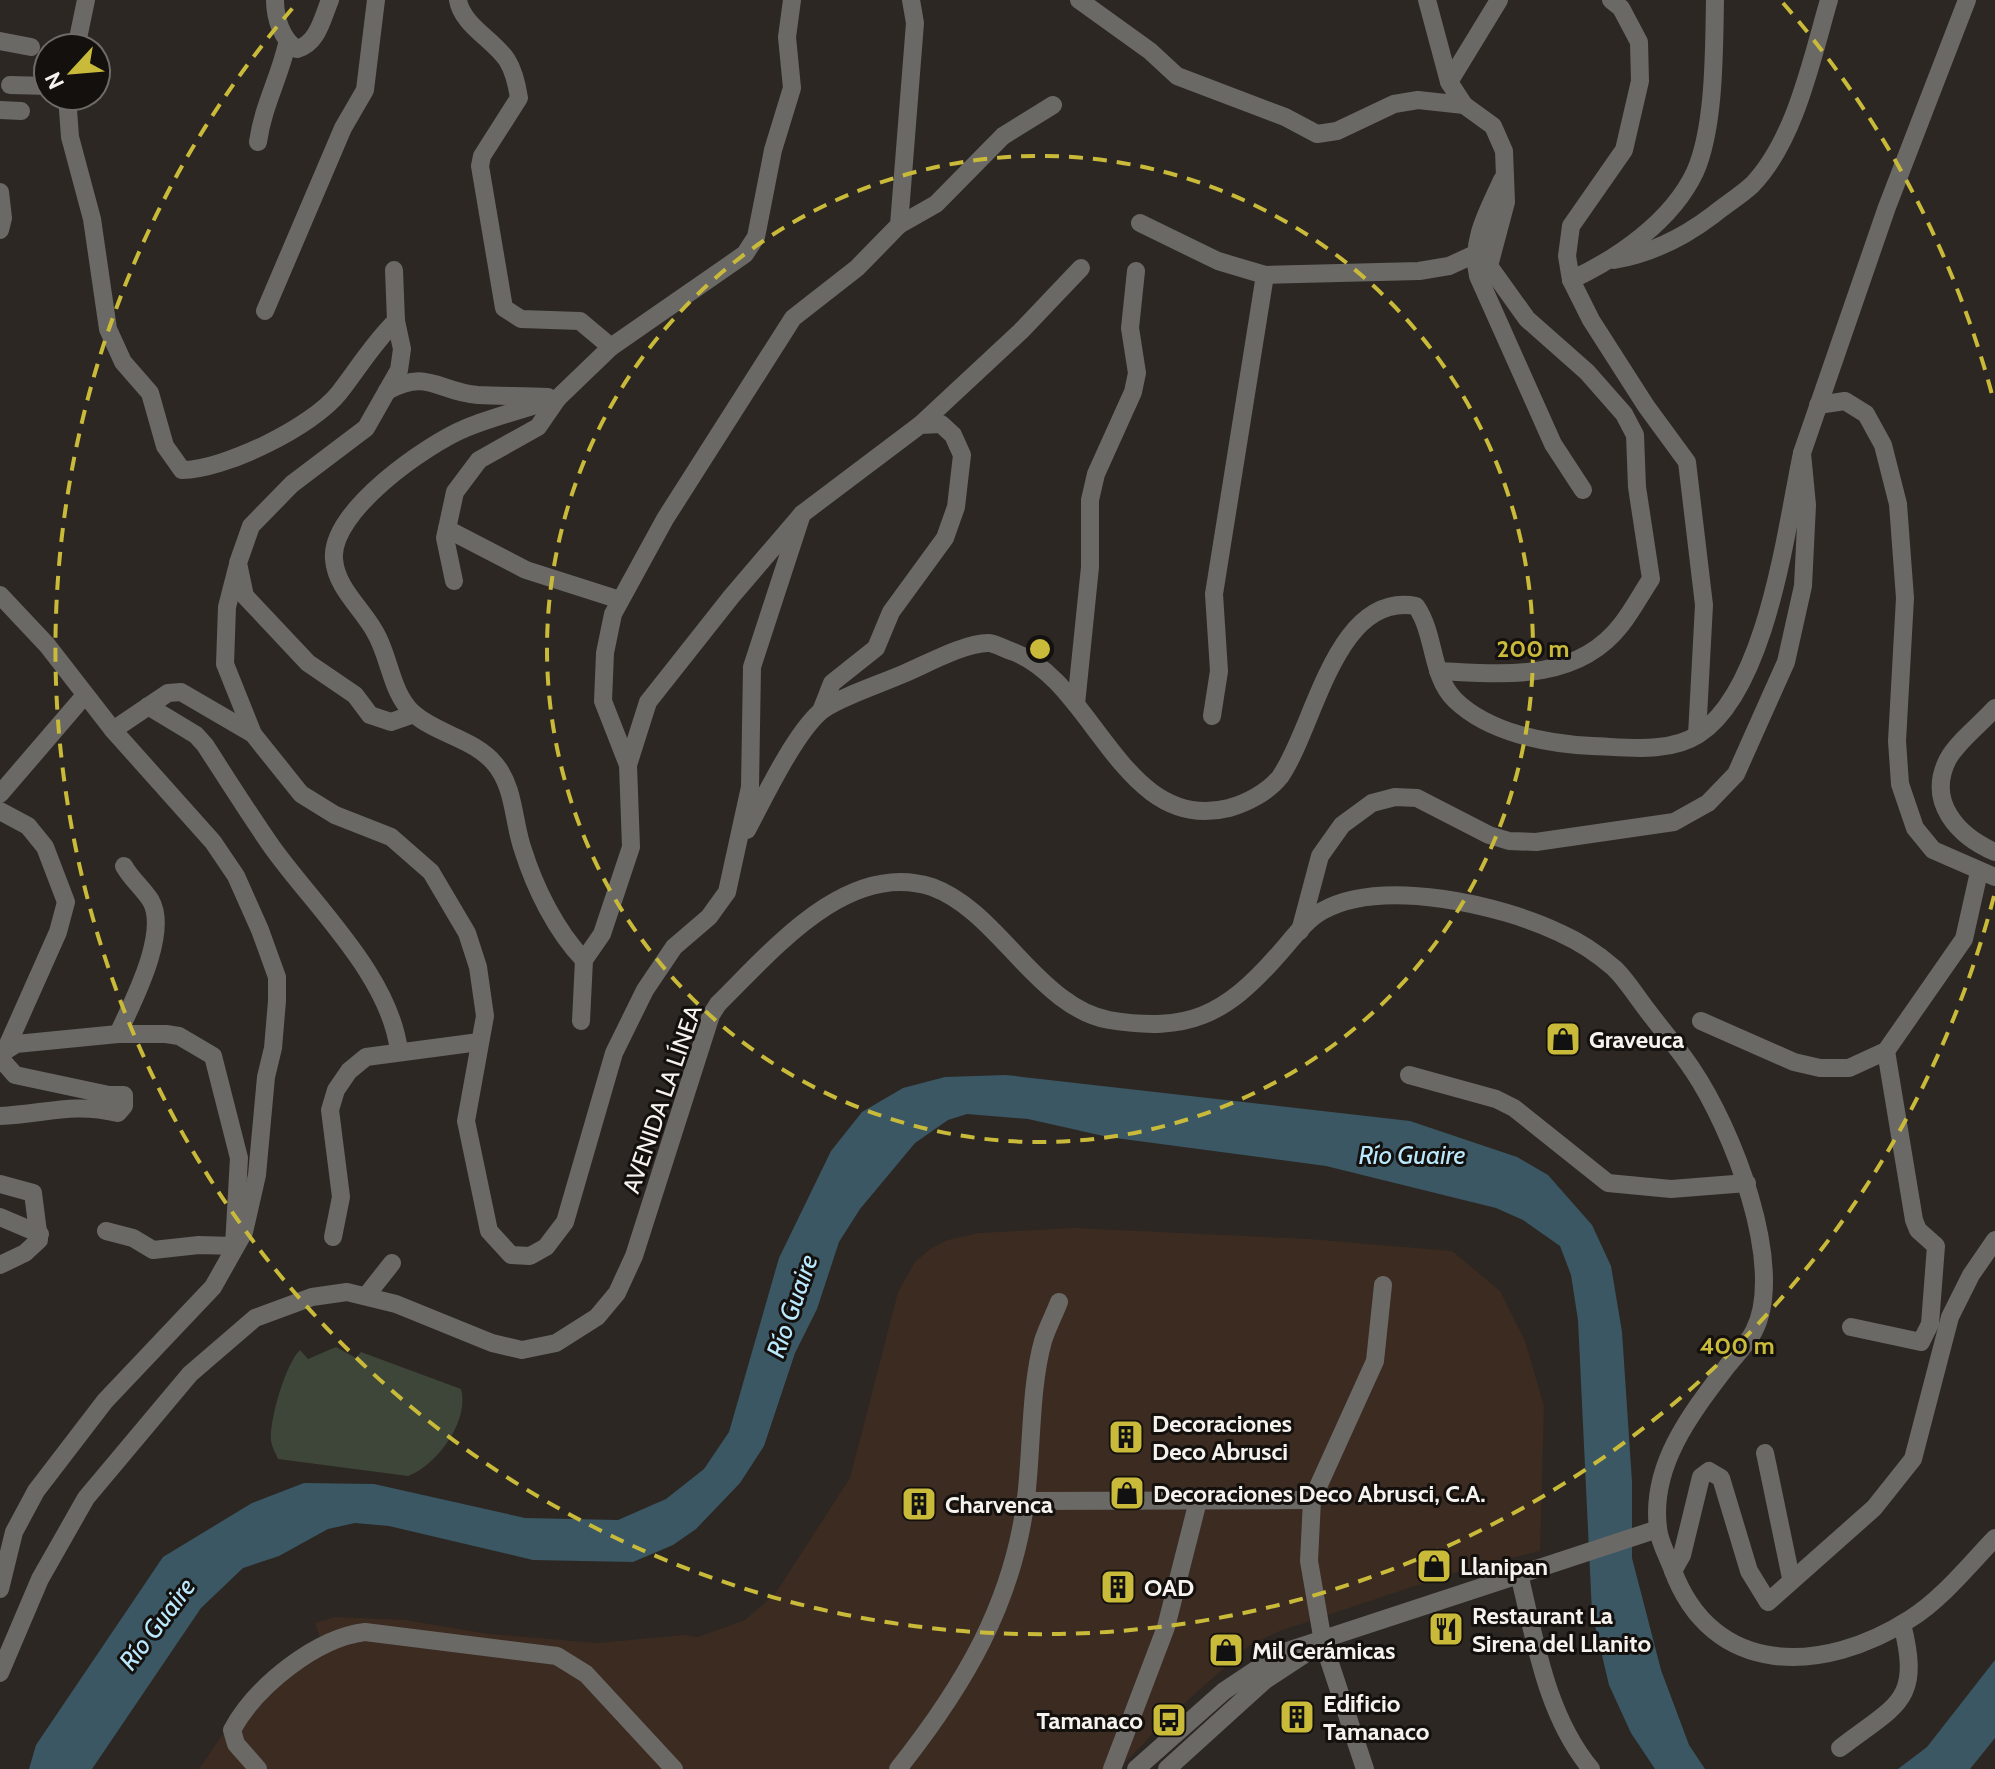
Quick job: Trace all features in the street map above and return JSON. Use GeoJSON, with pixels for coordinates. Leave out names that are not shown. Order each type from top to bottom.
{"type":"FeatureCollection","features":[{"type":"Feature","properties":{"kind":"street"},"geometry":{"type":"LineString","coordinates":[[79,32],[86,0]]}},
{"type":"Feature","properties":{"kind":"street"},"geometry":{"type":"LineString","coordinates":[[258,142],[263,108],[279,80],[287,44],[275,12],[275,0]]}},
{"type":"Feature","properties":{"kind":"street"},"geometry":{"type":"LineString","coordinates":[[287,44],[297,49],[307,46],[316,36],[330,0]]}},
{"type":"Feature","properties":{"kind":"street"},"geometry":{"type":"LineString","coordinates":[[265,311],[343,128],[365,90],[376,0]]}},
{"type":"Feature","properties":{"kind":"street"},"geometry":{"type":"LineString","coordinates":[[458,0],[459,7],[481,34],[508,60],[517,82],[519,98],[482,156],[480,166],[504,308],[521,319],[580,321],[611,347]]}},
{"type":"Feature","properties":{"kind":"street"},"geometry":{"type":"LineString","coordinates":[[454,581],[445,538],[455,492],[479,460],[538,427],[558,398],[611,347],[745,254],[756,237],[773,150],[792,88],[787,37],[792,0]]}},
{"type":"Feature","properties":{"kind":"street"},"geometry":{"type":"LineString","coordinates":[[899,225],[915,23],[911,0]]}},
{"type":"Feature","properties":{"kind":"street"},"geometry":{"type":"LineString","coordinates":[[1079,0],[1150,51],[1177,76],[1285,117],[1317,134],[1337,131],[1394,104],[1418,100],[1464,105]]}},
{"type":"Feature","properties":{"kind":"street"},"geometry":{"type":"LineString","coordinates":[[1427,0],[1449,82],[1464,105],[1493,126],[1504,151],[1504,213],[1489,257],[1489,266],[1527,319],[1587,372],[1624,414],[1635,435],[1637,487],[1651,579],[1620,626],[1598,647],[1569,664],[1524,675],[1438,671]]}},
{"type":"Feature","properties":{"kind":"street"},"geometry":{"type":"LineString","coordinates":[[1449,82],[1499,0]]}},
{"type":"Feature","properties":{"kind":"street"},"geometry":{"type":"LineString","coordinates":[[1611,0],[1621,8],[1639,42],[1640,81],[1624,150],[1571,226],[1567,256],[1571,280],[1591,320],[1629,381],[1687,462],[1704,605],[1697,735]]}},
{"type":"Feature","properties":{"kind":"street"},"geometry":{"type":"LineString","coordinates":[[1614,260],[1681,196],[1696,169],[1714,71],[1715,0]]}},
{"type":"Feature","properties":{"kind":"street"},"geometry":{"type":"LineString","coordinates":[[1571,280],[1693,230],[1753,184],[1784,136],[1806,80],[1829,0]]}},
{"type":"Feature","properties":{"kind":"street"},"geometry":{"type":"LineString","coordinates":[[821,711],[945,656],[989,643],[1032,658],[1076,704],[1095,735],[1145,787],[1172,805],[1203,811],[1252,800],[1279,777],[1318,694],[1354,629],[1376,611],[1396,602],[1416,606],[1428,624],[1438,671],[1454,699],[1480,718],[1521,736],[1580,745],[1656,747],[1697,735],[1720,716],[1737,692],[1771,605],[1802,453],[1887,207],[1967,0]]}},
{"type":"Feature","properties":{"kind":"street"},"geometry":{"type":"LineString","coordinates":[[0,41],[31,47]]}},
{"type":"Feature","properties":{"kind":"street"},"geometry":{"type":"LineString","coordinates":[[10,85],[32,86]]}},
{"type":"Feature","properties":{"kind":"street"},"geometry":{"type":"LineString","coordinates":[[581,1021],[584,960],[602,934],[631,847],[628,765],[603,701],[605,653],[613,614],[620,600],[665,519],[793,318],[857,268],[899,225],[936,204],[1003,136],[1053,105]]}},
{"type":"Feature","properties":{"kind":"street"},"geometry":{"type":"LineString","coordinates":[[0,110],[21,111]]}},
{"type":"Feature","properties":{"kind":"street"},"geometry":{"type":"LineString","coordinates":[[68,112],[70,137],[92,219],[108,329],[123,362],[150,393],[165,446],[182,470],[203,470],[274,439],[318,412],[338,395],[358,364],[396,321]]}},
{"type":"Feature","properties":{"kind":"street"},"geometry":{"type":"LineString","coordinates":[[1503,177],[1481,226],[1473,255],[1478,276],[1553,444],[1583,490]]}},
{"type":"Feature","properties":{"kind":"street"},"geometry":{"type":"LineString","coordinates":[[0,192],[3,218],[0,230]]}},
{"type":"Feature","properties":{"kind":"street"},"geometry":{"type":"LineString","coordinates":[[1140,223],[1218,261],[1265,275],[1419,271],[1449,266],[1473,255]]}},
{"type":"Feature","properties":{"kind":"street"},"geometry":{"type":"LineString","coordinates":[[628,765],[648,702],[802,514],[920,425],[1021,331],[1081,268]]}},
{"type":"Feature","properties":{"kind":"street"},"geometry":{"type":"LineString","coordinates":[[394,270],[396,321],[402,349],[399,370],[366,428],[292,484],[251,526],[227,607],[225,664],[253,734],[301,794],[335,815],[391,837],[431,872],[467,933],[478,967],[485,1016],[466,1121],[489,1231],[511,1255],[530,1256],[546,1247],[565,1222],[614,1053],[645,990],[674,947],[709,917],[727,892],[750,787],[752,667],[802,514]]}},
{"type":"Feature","properties":{"kind":"street"},"geometry":{"type":"LineString","coordinates":[[1076,704],[1090,567],[1090,500],[1096,474],[1133,392],[1137,373],[1130,328],[1136,271]]}},
{"type":"Feature","properties":{"kind":"street"},"geometry":{"type":"LineString","coordinates":[[1212,716],[1219,671],[1214,594],[1265,275]]}},
{"type":"Feature","properties":{"kind":"street"},"geometry":{"type":"LineString","coordinates":[[387,391],[404,381],[421,379],[474,395],[558,398]]}},
{"type":"Feature","properties":{"kind":"street"},"geometry":{"type":"LineString","coordinates":[[558,398],[467,428],[423,453],[364,498],[337,538],[334,559],[344,589],[366,615],[386,649],[399,695],[414,714],[495,764],[510,794],[529,863],[563,939],[584,960]]}},
{"type":"Feature","properties":{"kind":"street"},"geometry":{"type":"LineString","coordinates":[[1701,1021],[1794,1062],[1820,1068],[1849,1068],[1886,1051],[1964,939],[1987,874],[1933,850],[1915,828],[1900,784],[1897,741],[1905,598],[1898,504],[1883,445],[1866,414],[1845,401],[1818,405]]}},
{"type":"Feature","properties":{"kind":"street"},"geometry":{"type":"LineString","coordinates":[[736,850],[769,788],[821,711],[832,683],[876,648],[891,612],[948,528],[956,507],[962,455],[953,435],[941,424],[920,425]]}},
{"type":"Feature","properties":{"kind":"street"},"geometry":{"type":"LineString","coordinates":[[1300,931],[1320,856],[1342,825],[1372,803],[1395,797],[1417,798],[1489,835],[1509,841],[1536,842],[1674,822],[1708,803],[1736,774],[1786,662],[1803,586],[1807,505],[1802,453]]}},
{"type":"Feature","properties":{"kind":"street"},"geometry":{"type":"LineString","coordinates":[[447,529],[526,570],[620,600]]}},
{"type":"Feature","properties":{"kind":"street"},"geometry":{"type":"LineString","coordinates":[[238,563],[245,596],[308,663],[355,695],[370,715],[391,722],[414,714]]}},
{"type":"Feature","properties":{"kind":"street"},"geometry":{"type":"LineString","coordinates":[[0,595],[47,645],[113,730],[213,842],[236,876],[277,977],[273,1048],[266,1077],[257,1175],[244,1232],[213,1287],[105,1401],[36,1491],[14,1532],[0,1589]]}},
{"type":"Feature","properties":{"kind":"street"},"geometry":{"type":"LineString","coordinates":[[113,730],[168,693],[181,692],[253,734]]}},
{"type":"Feature","properties":{"kind":"street"},"geometry":{"type":"LineString","coordinates":[[0,794],[85,695]]}},
{"type":"Feature","properties":{"kind":"street"},"geometry":{"type":"LineString","coordinates":[[148,706],[196,735],[205,745],[273,848],[383,996],[396,1026],[399,1051]]}},
{"type":"Feature","properties":{"kind":"street"},"geometry":{"type":"LineString","coordinates":[[1995,708],[1949,757],[1940,782],[1943,806],[1959,833],[1995,852]]}},
{"type":"Feature","properties":{"kind":"street"},"geometry":{"type":"LineString","coordinates":[[0,811],[28,826],[45,847],[66,902],[58,932],[2,1054]]}},
{"type":"Feature","properties":{"kind":"street"},"geometry":{"type":"LineString","coordinates":[[118,1034],[148,964],[155,929],[152,904],[124,866]]}},
{"type":"Feature","properties":{"kind":"street","name":"AVENIDA LA LÍNEA"},"geometry":{"type":"LineString","coordinates":[[0,1673],[40,1579],[86,1498],[190,1374],[255,1318],[278,1308],[336,1294],[366,1296],[439,1319],[492,1343],[522,1350],[556,1343],[597,1317],[617,1293],[634,1256],[711,1015],[810,915],[840,898],[899,881],[934,888],[979,917],[1051,991],[1102,1019],[1172,1026],[1212,1012],[1249,988],[1322,911],[1349,903],[1376,897],[1453,898],[1523,916],[1568,936],[1616,970],[1695,1073],[1747,1183],[1757,1217],[1765,1291],[1754,1331],[1674,1441],[1660,1481],[1658,1529],[1683,1598],[1700,1620],[1736,1646],[1776,1658],[1829,1655],[1870,1642],[1916,1616],[1995,1538]]}},
{"type":"Feature","properties":{"kind":"street"},"geometry":{"type":"LineString","coordinates":[[2,1054],[16,1044],[118,1034],[179,1036],[213,1056],[239,1158],[234,1246]]}},
{"type":"Feature","properties":{"kind":"street"},"geometry":{"type":"LineString","coordinates":[[333,1237],[341,1197],[330,1110],[336,1090],[349,1071],[366,1057],[479,1042]]}},
{"type":"Feature","properties":{"kind":"street"},"geometry":{"type":"LineString","coordinates":[[1851,1327],[1921,1342],[1930,1324],[1936,1246],[1918,1230],[1914,1220],[1886,1051]]}},
{"type":"Feature","properties":{"kind":"street"},"geometry":{"type":"LineString","coordinates":[[0,1116],[38,1114],[70,1105],[118,1113],[124,1106],[124,1095],[109,1095],[60,1082],[15,1075],[2,1054]]}},
{"type":"Feature","properties":{"kind":"street"},"geometry":{"type":"LineString","coordinates":[[1409,1075],[1496,1099],[1514,1108],[1608,1183],[1627,1188],[1671,1189],[1747,1183]]}},
{"type":"Feature","properties":{"kind":"street"},"geometry":{"type":"LineString","coordinates":[[0,1184],[33,1193],[40,1234],[39,1240],[25,1253],[0,1265]]}},
{"type":"Feature","properties":{"kind":"street"},"geometry":{"type":"LineString","coordinates":[[0,1217],[40,1234]]}},
{"type":"Feature","properties":{"kind":"street"},"geometry":{"type":"LineString","coordinates":[[106,1231],[133,1238],[153,1250],[199,1245],[234,1246]]}},
{"type":"Feature","properties":{"kind":"street"},"geometry":{"type":"LineString","coordinates":[[1673,1571],[1682,1555],[1701,1477],[1709,1471],[1721,1478],[1749,1571],[1768,1602],[1791,1578],[1874,1508],[1913,1459],[1950,1317],[1971,1275],[1995,1240]]}},
{"type":"Feature","properties":{"kind":"street"},"geometry":{"type":"LineString","coordinates":[[366,1296],[392,1263]]}},
{"type":"Feature","properties":{"kind":"street"},"geometry":{"type":"LineString","coordinates":[[1365,1769],[1323,1642],[1309,1561],[1312,1500],[1375,1361],[1383,1285]]}},
{"type":"Feature","properties":{"kind":"street"},"geometry":{"type":"LineString","coordinates":[[898,1769],[942,1714],[985,1642],[1011,1578],[1025,1501],[1043,1341],[1059,1302]]}},
{"type":"Feature","properties":{"kind":"street"},"geometry":{"type":"LineString","coordinates":[[1765,1453],[1791,1578]]}},
{"type":"Feature","properties":{"kind":"street"},"geometry":{"type":"LineString","coordinates":[[1025,1501],[1312,1500]]}},
{"type":"Feature","properties":{"kind":"street"},"geometry":{"type":"LineString","coordinates":[[1112,1769],[1166,1627],[1198,1501]]}},
{"type":"Feature","properties":{"kind":"street"},"geometry":{"type":"LineString","coordinates":[[1136,1769],[1224,1691],[1268,1660],[1299,1645],[1323,1642],[1658,1529]]}},
{"type":"Feature","properties":{"kind":"street"},"geometry":{"type":"LineString","coordinates":[[1519,1574],[1545,1679],[1563,1723],[1591,1769]]}},
{"type":"Feature","properties":{"kind":"street"},"geometry":{"type":"LineString","coordinates":[[1840,1748],[1901,1701],[1908,1689],[1911,1657],[1902,1624]]}},
{"type":"Feature","properties":{"kind":"street"},"geometry":{"type":"LineString","coordinates":[[258,1769],[236,1744],[232,1730],[240,1716],[300,1657],[346,1634],[365,1632],[557,1656],[570,1661],[586,1674],[674,1769]]}},
{"type":"Feature","properties":{"kind":"street"},"geometry":{"type":"LineString","coordinates":[[1167,1769],[1264,1681],[1323,1642]]}},
{"type":"Feature","properties":{"kind":"shaded area"},"geometry":{"type":"Polygon","coordinates":[[[1074,1228],[1309,1239],[1452,1251],[1500,1291],[1525,1341],[1544,1406],[1540,1551],[1457,1572],[1280,1631],[1250,1645],[1169,1717],[1119,1769],[199,1769],[225,1731],[321,1640],[315,1623],[335,1617],[405,1620],[489,1634],[597,1643],[684,1635],[698,1637],[745,1620],[775,1594],[850,1478],[898,1292],[915,1262],[930,1249],[948,1240],[978,1233],[1074,1228]]]}},
{"type":"Feature","properties":{"kind":"green space"},"geometry":{"type":"Polygon","coordinates":[[[336,1347],[356,1358],[361,1352],[461,1389],[462,1402],[456,1428],[439,1453],[419,1471],[408,1476],[278,1459],[271,1432],[289,1367],[300,1350],[308,1359],[336,1347]]]}},
{"type":"Feature","properties":{"kind":"water","name":"Río Guaire"},"geometry":{"type":"Polygon","coordinates":[[[1006,1075],[1410,1121],[1517,1157],[1548,1175],[1592,1225],[1611,1266],[1622,1332],[1632,1482],[1632,1558],[1661,1670],[1689,1745],[1705,1769],[1655,1769],[1631,1733],[1609,1685],[1592,1613],[1578,1320],[1571,1275],[1560,1246],[1523,1220],[1496,1208],[1326,1166],[1108,1137],[1028,1119],[967,1114],[948,1120],[915,1143],[860,1209],[839,1242],[817,1309],[795,1353],[764,1446],[740,1483],[696,1529],[673,1545],[633,1562],[533,1560],[389,1526],[355,1523],[328,1529],[279,1556],[243,1568],[201,1608],[92,1769],[29,1769],[36,1745],[163,1557],[252,1503],[304,1483],[374,1484],[525,1518],[618,1520],[666,1499],[704,1469],[729,1432],[779,1258],[831,1151],[862,1112],[903,1088],[945,1077],[1006,1075]]]}},
{"type":"Feature","properties":{"kind":"water"},"geometry":{"type":"Polygon","coordinates":[[[1995,1660],[1995,1738],[1970,1769],[1898,1769],[1927,1747],[1995,1660]]]}},
{"type":"Feature","properties":{"kind":"place","name":"Graveuca"},"geometry":{"type":"Point","coordinates":[1563,1039]}},
{"type":"Feature","properties":{"kind":"place","name":"Decoraciones Deco Abrusci"},"geometry":{"type":"Point","coordinates":[1126,1437]}},
{"type":"Feature","properties":{"kind":"place","name":"Decoraciones Deco Abrusci, C.A."},"geometry":{"type":"Point","coordinates":[1127,1493]}},
{"type":"Feature","properties":{"kind":"place","name":"Charvenca"},"geometry":{"type":"Point","coordinates":[919,1504]}},
{"type":"Feature","properties":{"kind":"place","name":"Llanipan"},"geometry":{"type":"Point","coordinates":[1434,1566]}},
{"type":"Feature","properties":{"kind":"place","name":"OAD"},"geometry":{"type":"Point","coordinates":[1118,1587]}},
{"type":"Feature","properties":{"kind":"place","name":"Restaurant La Sirena del Llanito"},"geometry":{"type":"Point","coordinates":[1446,1629]}},
{"type":"Feature","properties":{"kind":"place","name":"Mil Cerámicas"},"geometry":{"type":"Point","coordinates":[1226,1650]}},
{"type":"Feature","properties":{"kind":"place","name":"Edificio Tamanaco"},"geometry":{"type":"Point","coordinates":[1297,1717]}},
{"type":"Feature","properties":{"kind":"place","name":"Tamanaco"},"geometry":{"type":"Point","coordinates":[1169,1720]}}]}
